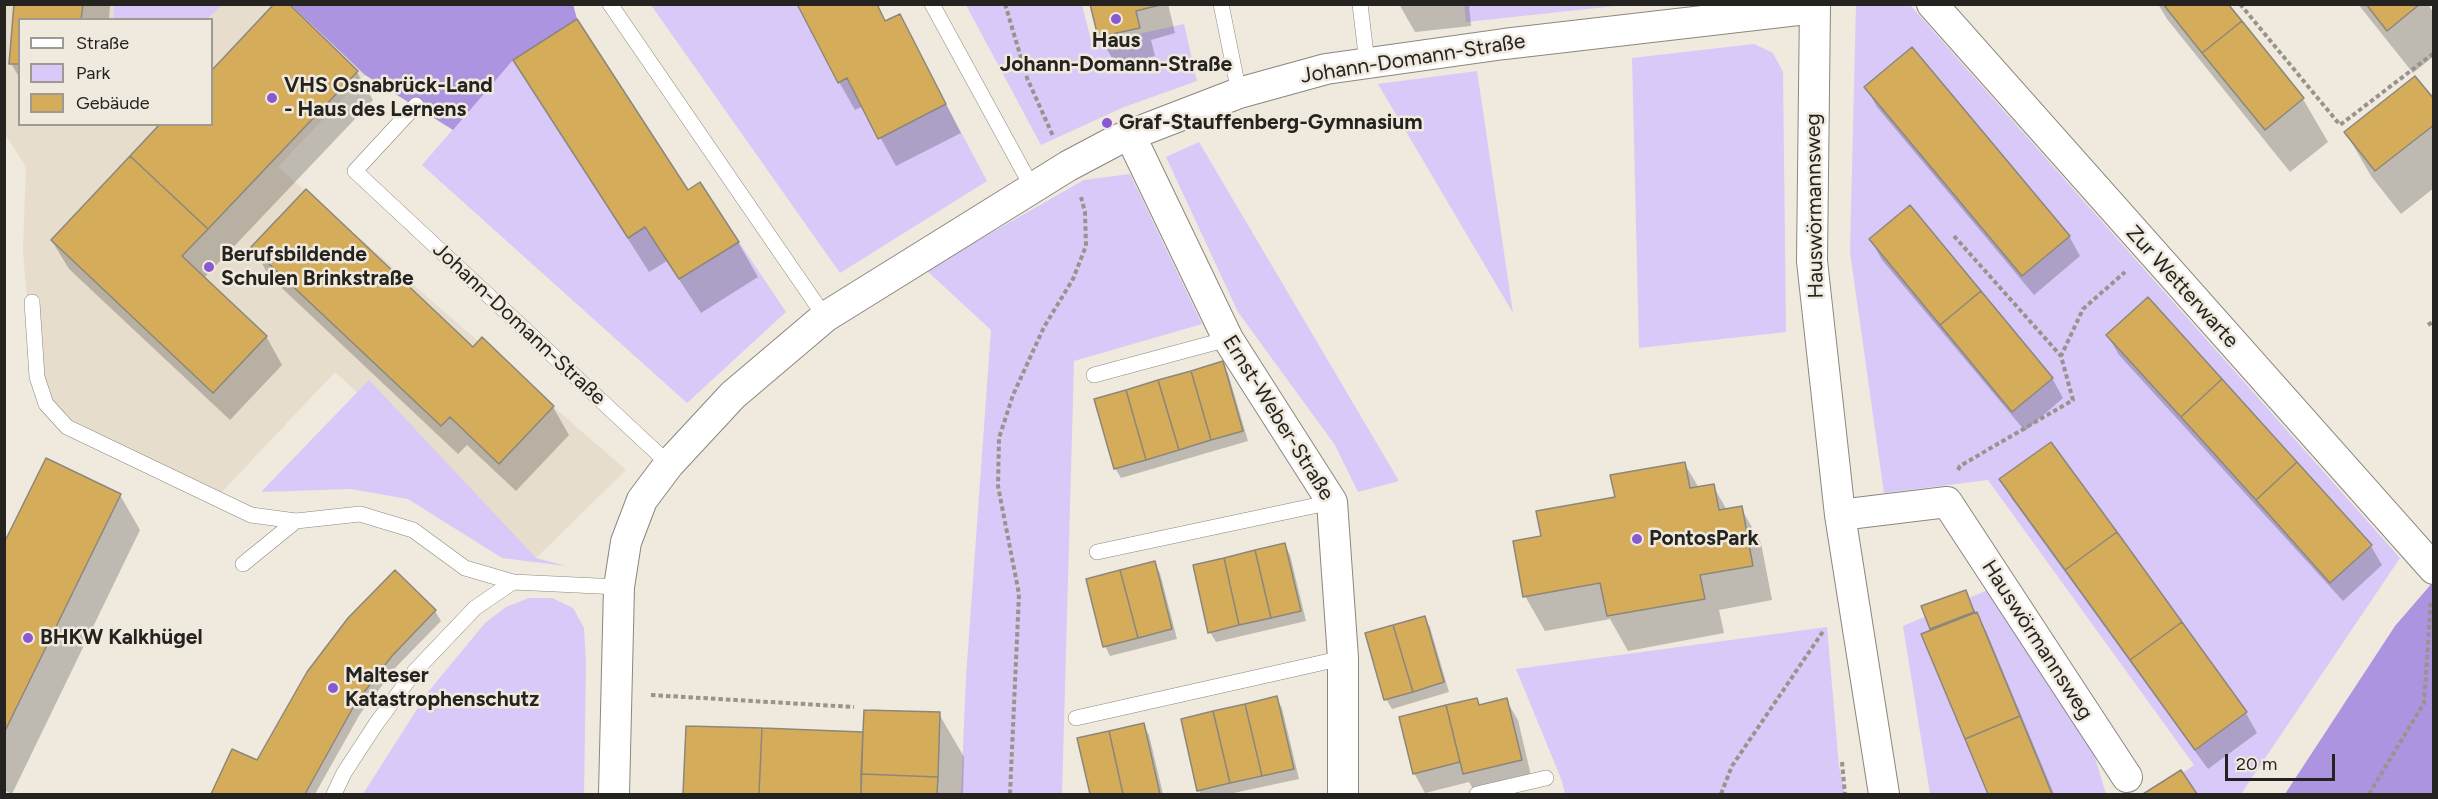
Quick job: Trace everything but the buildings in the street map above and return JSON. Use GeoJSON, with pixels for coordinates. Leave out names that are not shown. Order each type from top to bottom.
{"type":"FeatureCollection","features":[{"type":"Feature","properties":{"kind":"street","name":"Zur Wetterwarte"},"geometry":{"type":"LineString","coordinates":[[1932,4],[2433,569]]}},
{"type":"Feature","properties":{"kind":"street","name":"Johann-Domann-Straße"},"geometry":{"type":"LineString","coordinates":[[614,795],[619,587],[626,542],[642,500],[669,464],[733,395],[825,317],[1068,166],[1130,135],[1239,93],[1326,69],[1504,44],[1815,6]]}},
{"type":"Feature","properties":{"kind":"street","name":"Hauswörmannsweg"},"geometry":{"type":"LineString","coordinates":[[1815,6],[1812,261],[1840,515],[1884,795]]}},
{"type":"Feature","properties":{"kind":"street","name":"Ernst-Weber-Straße"},"geometry":{"type":"LineString","coordinates":[[1130,135],[1228,339],[1332,502],[1343,658],[1342,795]]}},
{"type":"Feature","properties":{"kind":"street","name":"Hauswörmannsweg"},"geometry":{"type":"LineString","coordinates":[[1947,502],[2127,777]]}},
{"type":"Feature","properties":{"kind":"street"},"geometry":{"type":"LineString","coordinates":[[1840,515],[1947,502]]}},
{"type":"Feature","properties":{"kind":"lane"},"geometry":{"type":"LineString","coordinates":[[610,4],[825,317]]}},
{"type":"Feature","properties":{"kind":"lane"},"geometry":{"type":"LineString","coordinates":[[932,4],[1032,187]]}},
{"type":"Feature","properties":{"kind":"lane"},"geometry":{"type":"LineString","coordinates":[[1221,4],[1239,93]]}},
{"type":"Feature","properties":{"kind":"lane"},"geometry":{"type":"LineString","coordinates":[[1360,4],[1367,63]]}},
{"type":"Feature","properties":{"kind":"lane","name":"Johann-Domann-Straße"},"geometry":{"type":"LineString","coordinates":[[416,105],[356,171],[669,464]]}},
{"type":"Feature","properties":{"kind":"lane"},"geometry":{"type":"LineString","coordinates":[[32,302],[37,376],[46,404],[67,427],[251,515],[296,521],[360,514],[413,530],[465,568],[513,582],[619,587]]}},
{"type":"Feature","properties":{"kind":"lane"},"geometry":{"type":"LineString","coordinates":[[1094,375],[1228,339]]}},
{"type":"Feature","properties":{"kind":"lane"},"geometry":{"type":"LineString","coordinates":[[1097,552],[1332,502]]}},
{"type":"Feature","properties":{"kind":"lane"},"geometry":{"type":"LineString","coordinates":[[243,564],[296,521]]}},
{"type":"Feature","properties":{"kind":"lane"},"geometry":{"type":"LineString","coordinates":[[334,795],[344,773],[376,724],[415,672],[475,608],[513,582]]}},
{"type":"Feature","properties":{"kind":"lane"},"geometry":{"type":"LineString","coordinates":[[1076,718],[1343,658]]}},
{"type":"Feature","properties":{"kind":"lane"},"geometry":{"type":"LineString","coordinates":[[1477,795],[1546,778]]}},
{"type":"Feature","properties":{"kind":"path"},"geometry":{"type":"LineString","coordinates":[[1005,4],[1027,78],[1078,189],[1085,213],[1086,246],[1073,279],[1044,327],[1013,395],[999,438],[998,486],[1019,594],[1010,795]]}},
{"type":"Feature","properties":{"kind":"path"},"geometry":{"type":"LineString","coordinates":[[2240,4],[2340,125],[2433,53]]}},
{"type":"Feature","properties":{"kind":"path"},"geometry":{"type":"LineString","coordinates":[[1947,502],[1960,466],[2073,400],[2061,356],[1954,236]]}},
{"type":"Feature","properties":{"kind":"path"},"geometry":{"type":"LineString","coordinates":[[2061,356],[2082,309],[2150,251]]}},
{"type":"Feature","properties":{"kind":"path"},"geometry":{"type":"LineString","coordinates":[[2428,326],[2433,321]]}},
{"type":"Feature","properties":{"kind":"path"},"geometry":{"type":"LineString","coordinates":[[2369,795],[2424,703],[2433,569]]}},
{"type":"Feature","properties":{"kind":"path"},"geometry":{"type":"LineString","coordinates":[[1721,795],[1732,766],[1828,624]]}},
{"type":"Feature","properties":{"kind":"path"},"geometry":{"type":"LineString","coordinates":[[617,693],[854,707]]}},
{"type":"Feature","properties":{"kind":"shaded area"},"geometry":{"type":"Polygon","coordinates":[[[573,4],[577,19],[513,60],[453,130],[365,75],[291,5],[573,4]]]}},
{"type":"Feature","properties":{"kind":"shaded area","name":"Berufsbildende Schulen Brinkstraße"},"geometry":{"type":"Polygon","coordinates":[[[4,5],[114,5],[113,18],[18,18],[18,126],[213,126],[213,18],[208,18],[222,5],[291,5],[365,75],[278,167],[626,470],[536,558],[335,372],[219,495],[55,411],[33,374],[23,251],[26,167],[5,134],[4,5]]]}},
{"type":"Feature","properties":{"kind":"shaded area"},"geometry":{"type":"Polygon","coordinates":[[[2433,582],[2433,794],[2285,794],[2395,626],[2433,582]]]}},
{"type":"Feature","properties":{"kind":"green space"},"geometry":{"type":"Polygon","coordinates":[[[114,4],[222,5],[208,18],[113,18],[114,4]]]}},
{"type":"Feature","properties":{"kind":"green space"},"geometry":{"type":"Polygon","coordinates":[[[1464,4],[1625,4],[1625,5],[1466,22],[1464,4]]]}},
{"type":"Feature","properties":{"kind":"green space"},"geometry":{"type":"Polygon","coordinates":[[[651,5],[797,5],[837,83],[847,78],[878,139],[946,104],[987,181],[840,273],[651,5]]]}},
{"type":"Feature","properties":{"kind":"green space"},"geometry":{"type":"Polygon","coordinates":[[[966,5],[1082,5],[1092,44],[1184,24],[1197,81],[1124,107],[1041,145],[966,5]]]}},
{"type":"Feature","properties":{"kind":"green space"},"geometry":{"type":"Polygon","coordinates":[[[1856,5],[1910,5],[2400,558],[2241,794],[2153,794],[2194,765],[1988,480],[1884,493],[1850,252],[1856,5]]]}},
{"type":"Feature","properties":{"kind":"green space"},"geometry":{"type":"Polygon","coordinates":[[[1754,44],[1773,53],[1783,72],[1786,332],[1639,348],[1632,58],[1754,44]]]}},
{"type":"Feature","properties":{"kind":"green space"},"geometry":{"type":"Polygon","coordinates":[[[513,60],[628,237],[645,227],[680,279],[739,242],[786,312],[687,403],[422,165],[513,60]]]}},
{"type":"Feature","properties":{"kind":"green space"},"geometry":{"type":"Polygon","coordinates":[[[1477,71],[1513,313],[1378,84],[1477,71]]]}},
{"type":"Feature","properties":{"kind":"green space"},"geometry":{"type":"Polygon","coordinates":[[[1199,142],[1399,481],[1358,492],[1335,445],[1238,312],[1166,157],[1199,142]]]}},
{"type":"Feature","properties":{"kind":"green space"},"geometry":{"type":"Polygon","coordinates":[[[1130,174],[1202,324],[1074,361],[1062,794],[961,794],[966,677],[991,330],[926,270],[1084,180],[1130,174]]]}},
{"type":"Feature","properties":{"kind":"green space"},"geometry":{"type":"Polygon","coordinates":[[[369,380],[536,558],[566,566],[502,558],[408,499],[351,489],[261,492],[369,380]]]}},
{"type":"Feature","properties":{"kind":"green space"},"geometry":{"type":"Polygon","coordinates":[[[1990,589],[2092,748],[2106,794],[1930,794],[1903,626],[1990,589]]]}},
{"type":"Feature","properties":{"kind":"green space"},"geometry":{"type":"Polygon","coordinates":[[[529,598],[552,598],[573,608],[584,628],[586,662],[584,794],[363,794],[428,692],[485,623],[506,607],[529,598]]]}},
{"type":"Feature","properties":{"kind":"green space"},"geometry":{"type":"Polygon","coordinates":[[[1827,627],[1839,766],[1845,794],[1565,794],[1562,781],[1516,669],[1827,627]]]}},
{"type":"Feature","properties":{"kind":"place","name":"Haus Johann-Domann-Straße"},"geometry":{"type":"Point","coordinates":[1116,19]}},
{"type":"Feature","properties":{"kind":"place","name":"VHS Osnabrück-Land - Haus des Lernens"},"geometry":{"type":"Point","coordinates":[272,98]}},
{"type":"Feature","properties":{"kind":"place","name":"Graf-Stauffenberg-Gymnasium"},"geometry":{"type":"Point","coordinates":[1107,123]}},
{"type":"Feature","properties":{"kind":"place","name":"Berufsbildende Schulen Brinkstraße"},"geometry":{"type":"Point","coordinates":[209,267]}},
{"type":"Feature","properties":{"kind":"place","name":"PontosPark"},"geometry":{"type":"Point","coordinates":[1637,539]}},
{"type":"Feature","properties":{"kind":"place","name":"BHKW Kalkhügel"},"geometry":{"type":"Point","coordinates":[28,638]}},
{"type":"Feature","properties":{"kind":"place","name":"Malteser Katastrophenschutz"},"geometry":{"type":"Point","coordinates":[333,688]}}]}
